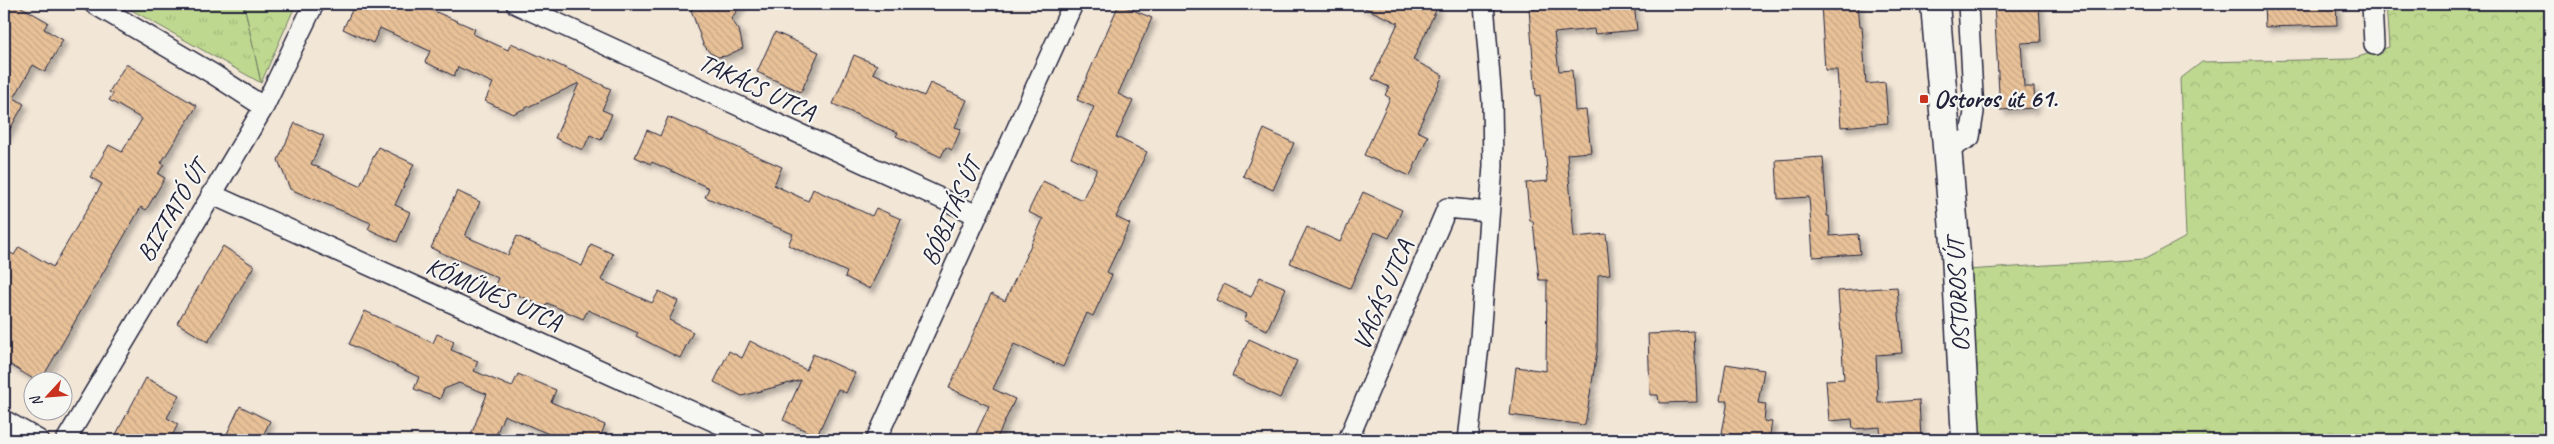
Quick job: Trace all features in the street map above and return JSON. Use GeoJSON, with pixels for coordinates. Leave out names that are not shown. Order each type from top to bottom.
{"type":"FeatureCollection","features":[{"type":"Feature","properties":{"kind":"main road","name":"OSTOROS ÚT"},"geometry":{"type":"LineString","coordinates":[[1932,7],[1948,150],[1956,254],[1966,440]]}},
{"type":"Feature","properties":{"kind":"street"},"geometry":{"type":"LineString","coordinates":[[94,4],[213,74],[264,107]]}},
{"type":"Feature","properties":{"kind":"street","name":"BIZTATÓ ÚT"},"geometry":{"type":"LineString","coordinates":[[66,440],[264,107],[314,4]]}},
{"type":"Feature","properties":{"kind":"street","name":"TAKÁCS UTCA"},"geometry":{"type":"LineString","coordinates":[[516,4],[977,215]]}},
{"type":"Feature","properties":{"kind":"street","name":"BÓBITÁS ÚT"},"geometry":{"type":"LineString","coordinates":[[876,440],[1073,4]]}},
{"type":"Feature","properties":{"kind":"street"},"geometry":{"type":"LineString","coordinates":[[1472,440],[1493,166],[1492,101],[1484,4]]}},
{"type":"Feature","properties":{"kind":"street"},"geometry":{"type":"LineString","coordinates":[[1948,150],[1970,137],[1974,112],[1968,4]]}},
{"type":"Feature","properties":{"kind":"street"},"geometry":{"type":"LineString","coordinates":[[2372,4],[2374,45]]}},
{"type":"Feature","properties":{"kind":"street","name":"KŐMŰVES UTCA"},"geometry":{"type":"LineString","coordinates":[[211,194],[755,440]]}},
{"type":"Feature","properties":{"kind":"street","name":"VÁGÁS UTCA"},"geometry":{"type":"LineString","coordinates":[[1348,440],[1447,208],[1489,212]]}},
{"type":"Feature","properties":{"kind":"street"},"geometry":{"type":"LineString","coordinates":[[4,420],[39,440]]}},
{"type":"Feature","properties":{"kind":"green space"},"geometry":{"type":"Polygon","coordinates":[[[121,4],[244,4],[261,83],[121,4]]]}},
{"type":"Feature","properties":{"kind":"green space"},"geometry":{"type":"Polygon","coordinates":[[[244,4],[296,4],[261,83],[244,4]]]}},
{"type":"Feature","properties":{"kind":"green space"},"geometry":{"type":"Polygon","coordinates":[[[2386,4],[2550,4],[2550,440],[1974,440],[1966,270],[2145,259],[2186,237],[2180,79],[2202,62],[2352,59],[2389,47],[2386,4]]]}},
{"type":"Feature","properties":{"kind":"building"},"geometry":{"type":"Polygon","coordinates":[[[4,4],[16,4],[48,22],[44,29],[63,40],[45,72],[33,65],[14,98],[24,104],[4,140],[4,4]]]}},
{"type":"Feature","properties":{"kind":"building"},"geometry":{"type":"Polygon","coordinates":[[[355,4],[418,4],[475,29],[473,34],[508,50],[511,43],[611,89],[602,110],[612,114],[601,140],[590,135],[583,150],[555,138],[579,83],[513,114],[485,101],[493,83],[458,67],[454,76],[425,62],[430,51],[380,28],[373,43],[343,29],[355,4]]]}},
{"type":"Feature","properties":{"kind":"building"},"geometry":{"type":"Polygon","coordinates":[[[689,4],[742,4],[731,19],[739,30],[743,48],[726,56],[718,57],[710,53],[703,44],[689,4]]]}},
{"type":"Feature","properties":{"kind":"building"},"geometry":{"type":"Polygon","coordinates":[[[1119,4],[1152,18],[1118,94],[1133,101],[1116,137],[1147,152],[1116,217],[1130,224],[1107,272],[1112,275],[1093,316],[1087,313],[1063,367],[1014,344],[993,389],[1015,399],[996,440],[973,440],[989,406],[949,388],[991,294],[1005,301],[1043,219],[1028,212],[1043,181],[1082,200],[1097,169],[1071,157],[1094,107],[1077,100],[1119,4]]]}},
{"type":"Feature","properties":{"kind":"building"},"geometry":{"type":"Polygon","coordinates":[[[1356,4],[1427,4],[1437,8],[1413,60],[1443,75],[1417,131],[1428,136],[1410,176],[1364,155],[1390,98],[1385,95],[1389,87],[1372,79],[1398,23],[1356,4]]]}},
{"type":"Feature","properties":{"kind":"building"},"geometry":{"type":"Polygon","coordinates":[[[1558,4],[1634,4],[1637,30],[1595,34],[1594,29],[1554,33],[1559,71],[1572,70],[1575,111],[1586,110],[1591,152],[1567,154],[1574,237],[1606,234],[1610,274],[1598,275],[1597,352],[1585,425],[1510,415],[1516,367],[1546,371],[1547,280],[1539,280],[1533,221],[1530,221],[1526,183],[1548,181],[1540,95],[1536,96],[1529,9],[1558,7],[1558,4]]]}},
{"type":"Feature","properties":{"kind":"building"},"geometry":{"type":"Polygon","coordinates":[[[1821,4],[1858,4],[1860,26],[1862,26],[1866,84],[1885,82],[1888,123],[1841,127],[1837,70],[1825,70],[1821,4]]]}},
{"type":"Feature","properties":{"kind":"building"},"geometry":{"type":"Polygon","coordinates":[[[1994,4],[2039,4],[2041,42],[2021,43],[2024,87],[2034,87],[2035,108],[2000,110],[1994,4]]]}},
{"type":"Feature","properties":{"kind":"building"},"geometry":{"type":"Polygon","coordinates":[[[2264,4],[2336,4],[2337,25],[2265,27],[2264,4]]]}},
{"type":"Feature","properties":{"kind":"building"},"geometry":{"type":"Polygon","coordinates":[[[775,32],[819,52],[801,92],[757,72],[775,32]]]}},
{"type":"Feature","properties":{"kind":"building"},"geometry":{"type":"Polygon","coordinates":[[[854,55],[877,65],[873,73],[924,96],[930,83],[967,100],[955,127],[961,129],[952,150],[946,147],[941,157],[896,136],[898,133],[833,104],[854,55]]]}},
{"type":"Feature","properties":{"kind":"building"},"geometry":{"type":"Polygon","coordinates":[[[126,64],[197,106],[161,163],[164,164],[158,174],[165,178],[146,210],[141,207],[46,372],[22,372],[4,361],[4,262],[9,252],[14,255],[19,247],[53,267],[102,184],[90,177],[109,145],[122,152],[142,119],[109,100],[113,94],[109,92],[126,64]]]}},
{"type":"Feature","properties":{"kind":"building"},"geometry":{"type":"Polygon","coordinates":[[[668,117],[782,167],[774,185],[808,201],[813,189],[872,216],[876,208],[901,219],[870,289],[845,277],[847,272],[788,245],[793,234],[705,197],[709,188],[652,162],[651,164],[635,157],[647,130],[660,136],[668,117]]]}},
{"type":"Feature","properties":{"kind":"building"},"geometry":{"type":"Polygon","coordinates":[[[295,123],[324,136],[311,164],[360,186],[378,147],[414,164],[395,205],[410,212],[397,242],[368,229],[371,223],[290,189],[278,160],[295,123]]]}},
{"type":"Feature","properties":{"kind":"building"},"geometry":{"type":"Polygon","coordinates":[[[1264,129],[1294,143],[1273,190],[1243,176],[1264,129]]]}},
{"type":"Feature","properties":{"kind":"building"},"geometry":{"type":"Polygon","coordinates":[[[1823,157],[1830,236],[1858,234],[1860,254],[1813,257],[1809,197],[1778,199],[1776,160],[1823,157]]]}},
{"type":"Feature","properties":{"kind":"building"},"geometry":{"type":"Polygon","coordinates":[[[457,191],[480,202],[465,236],[508,255],[517,236],[582,266],[591,244],[613,254],[601,280],[652,303],[659,291],[678,301],[669,320],[693,332],[680,358],[636,336],[638,333],[588,310],[583,319],[547,303],[545,307],[495,285],[498,278],[431,248],[457,191]]]}},
{"type":"Feature","properties":{"kind":"building"},"geometry":{"type":"Polygon","coordinates":[[[1363,192],[1402,210],[1389,238],[1375,232],[1350,288],[1290,263],[1307,227],[1340,242],[1363,192]]]}},
{"type":"Feature","properties":{"kind":"building"},"geometry":{"type":"Polygon","coordinates":[[[223,246],[254,266],[208,342],[177,323],[223,246]]]}},
{"type":"Feature","properties":{"kind":"building"},"geometry":{"type":"Polygon","coordinates":[[[1260,277],[1286,288],[1267,330],[1244,320],[1247,314],[1216,300],[1224,284],[1251,297],[1260,277]]]}},
{"type":"Feature","properties":{"kind":"building"},"geometry":{"type":"Polygon","coordinates":[[[1897,287],[1902,353],[1876,355],[1878,403],[1919,400],[1921,440],[1881,440],[1880,427],[1853,429],[1852,419],[1829,421],[1826,380],[1844,379],[1838,291],[1897,287]]]}},
{"type":"Feature","properties":{"kind":"building"},"geometry":{"type":"Polygon","coordinates":[[[365,311],[433,343],[437,334],[454,341],[451,350],[478,361],[474,371],[512,387],[518,374],[556,390],[551,402],[605,425],[599,440],[563,440],[504,415],[494,440],[469,440],[487,394],[459,383],[444,389],[440,399],[414,389],[419,377],[349,344],[365,311]]]}},
{"type":"Feature","properties":{"kind":"building"},"geometry":{"type":"Polygon","coordinates":[[[1694,332],[1697,402],[1659,403],[1658,395],[1650,395],[1648,334],[1694,332]]]}},
{"type":"Feature","properties":{"kind":"building"},"geometry":{"type":"Polygon","coordinates":[[[1249,339],[1297,361],[1280,398],[1232,376],[1249,339]]]}},
{"type":"Feature","properties":{"kind":"building"},"geometry":{"type":"Polygon","coordinates":[[[750,341],[806,370],[813,354],[855,373],[846,393],[838,389],[817,436],[783,420],[801,380],[742,396],[714,382],[729,351],[742,358],[750,341]]]}},
{"type":"Feature","properties":{"kind":"building"},"geometry":{"type":"Polygon","coordinates":[[[1726,364],[1764,370],[1758,403],[1766,404],[1764,421],[1772,422],[1769,440],[1722,433],[1728,401],[1720,401],[1726,364]]]}},
{"type":"Feature","properties":{"kind":"building"},"geometry":{"type":"Polygon","coordinates":[[[146,378],[179,395],[167,418],[178,424],[170,440],[113,440],[146,378]]]}},
{"type":"Feature","properties":{"kind":"building"},"geometry":{"type":"Polygon","coordinates":[[[240,406],[270,421],[261,440],[224,440],[240,406]]]}},
{"type":"Feature","properties":{"kind":"place","name":"Ostoros út 61."},"geometry":{"type":"Point","coordinates":[1924,99]}}]}
